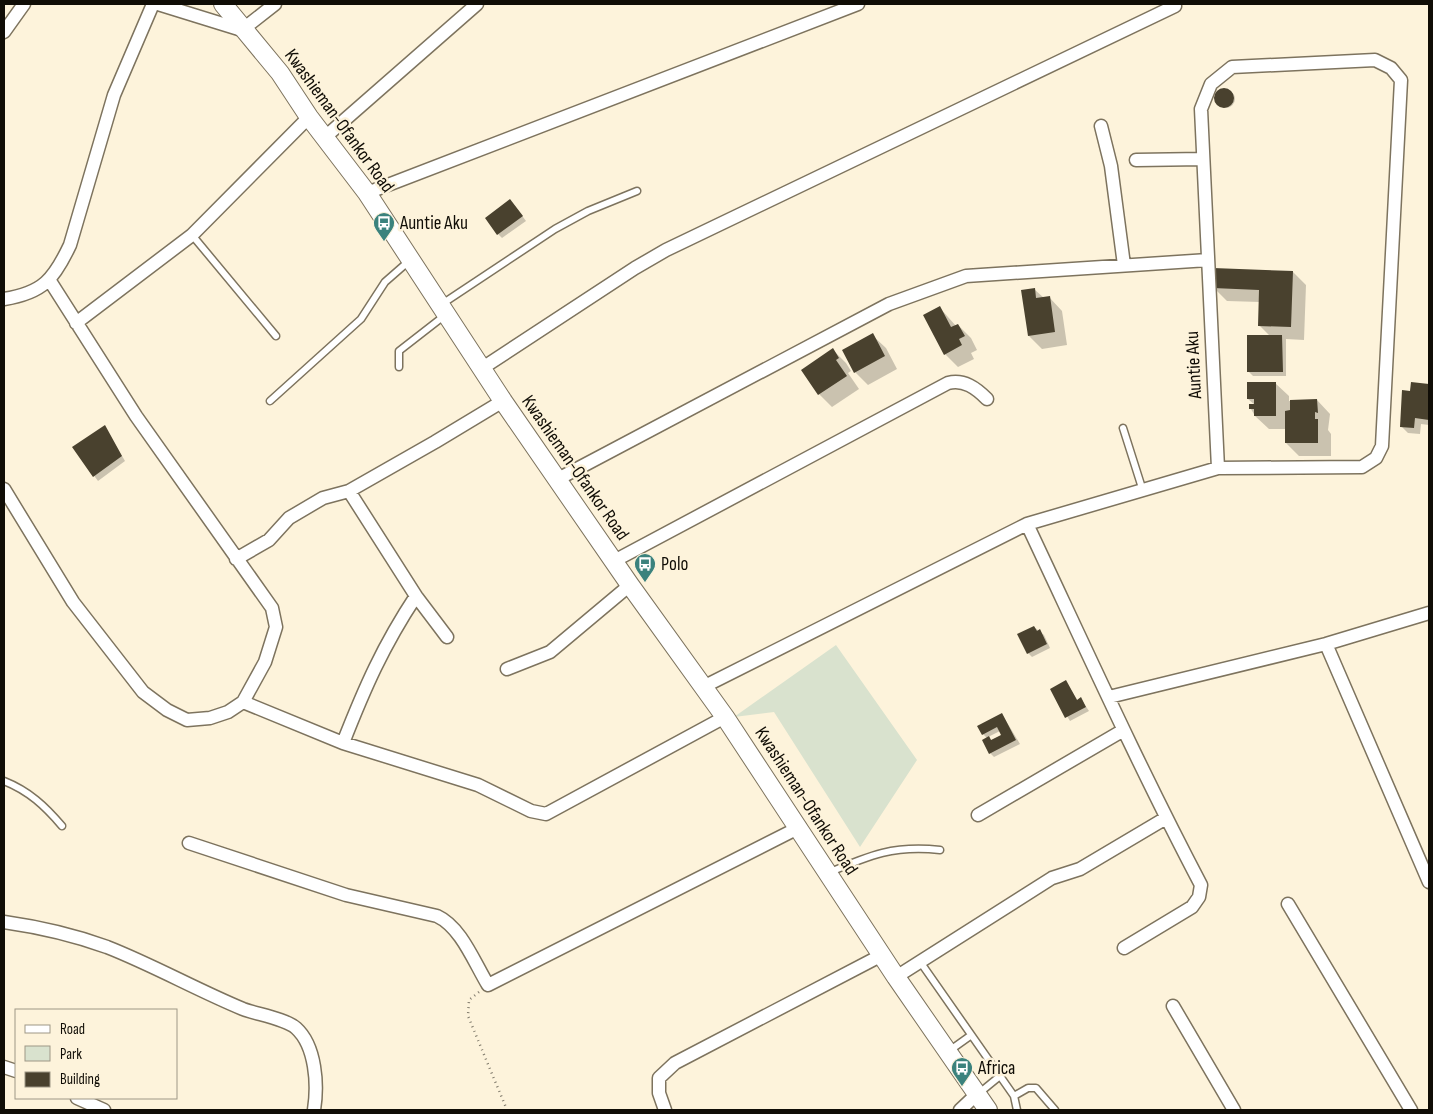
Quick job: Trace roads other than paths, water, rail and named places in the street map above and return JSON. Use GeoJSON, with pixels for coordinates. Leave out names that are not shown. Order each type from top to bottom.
{"type":"FeatureCollection","features":[{"type":"Feature","properties":{"kind":"main road","name":"Kwashieman-Ofankor Road"},"geometry":{"type":"LineString","coordinates":[[223,4],[242,30],[280,73],[324,138],[367,193],[502,401],[630,585],[725,717],[800,827],[896,977],[988,1110]]}},
{"type":"Feature","properties":{"kind":"street"},"geometry":{"type":"LineString","coordinates":[[4,32],[24,4]]}},
{"type":"Feature","properties":{"kind":"street"},"geometry":{"type":"LineString","coordinates":[[4,299],[16,297],[50,281],[70,245],[114,95],[153,4]]}},
{"type":"Feature","properties":{"kind":"street"},"geometry":{"type":"LineString","coordinates":[[158,4],[242,30],[275,4]]}},
{"type":"Feature","properties":{"kind":"street"},"geometry":{"type":"LineString","coordinates":[[324,138],[477,4]]}},
{"type":"Feature","properties":{"kind":"street"},"geometry":{"type":"LineString","coordinates":[[367,193],[858,4]]}},
{"type":"Feature","properties":{"kind":"street"},"geometry":{"type":"LineString","coordinates":[[482,370],[635,268],[666,250],[1175,6]]}},
{"type":"Feature","properties":{"kind":"street","name":"Auntie Aku"},"geometry":{"type":"LineString","coordinates":[[1375,60],[1391,68],[1401,80],[1382,446],[1376,458],[1362,467],[1218,468],[1208,260],[1201,109],[1211,84],[1232,67],[1375,60]]}},
{"type":"Feature","properties":{"kind":"street"},"geometry":{"type":"LineString","coordinates":[[76,322],[192,235],[309,117]]}},
{"type":"Feature","properties":{"kind":"street"},"geometry":{"type":"LineString","coordinates":[[1101,126],[1112,166],[1124,265]]}},
{"type":"Feature","properties":{"kind":"street"},"geometry":{"type":"LineString","coordinates":[[1136,160],[1203,158]]}},
{"type":"Feature","properties":{"kind":"street"},"geometry":{"type":"LineString","coordinates":[[558,479],[889,304],[966,276],[1208,260]]}},
{"type":"Feature","properties":{"kind":"street"},"geometry":{"type":"LineString","coordinates":[[4,489],[73,602],[143,692],[167,710],[187,720],[210,718],[228,712],[243,702],[265,662],[276,626],[272,608],[131,408],[50,281]]}},
{"type":"Feature","properties":{"kind":"street"},"geometry":{"type":"LineString","coordinates":[[614,561],[948,383],[958,381],[978,390],[987,400]]}},
{"type":"Feature","properties":{"kind":"street"},"geometry":{"type":"LineString","coordinates":[[236,559],[269,540],[289,518],[323,498],[349,491],[502,401]]}},
{"type":"Feature","properties":{"kind":"street"},"geometry":{"type":"LineString","coordinates":[[703,687],[1027,524],[1218,468]]}},
{"type":"Feature","properties":{"kind":"street"},"geometry":{"type":"LineString","coordinates":[[349,491],[416,596],[447,637]]}},
{"type":"Feature","properties":{"kind":"street"},"geometry":{"type":"LineString","coordinates":[[1027,524],[1109,697],[1122,731],[1201,885],[1199,898],[1192,907],[1124,948]]}},
{"type":"Feature","properties":{"kind":"street"},"geometry":{"type":"LineString","coordinates":[[506,670],[550,652],[630,585]]}},
{"type":"Feature","properties":{"kind":"street"},"geometry":{"type":"LineString","coordinates":[[343,743],[375,664],[390,636],[416,596]]}},
{"type":"Feature","properties":{"kind":"street"},"geometry":{"type":"LineString","coordinates":[[1109,697],[1326,644],[1429,614]]}},
{"type":"Feature","properties":{"kind":"street"},"geometry":{"type":"LineString","coordinates":[[1326,644],[1429,882]]}},
{"type":"Feature","properties":{"kind":"street"},"geometry":{"type":"LineString","coordinates":[[243,702],[343,743],[478,785],[531,811],[546,814],[725,717]]}},
{"type":"Feature","properties":{"kind":"street"},"geometry":{"type":"LineString","coordinates":[[978,815],[1122,731]]}},
{"type":"Feature","properties":{"kind":"street"},"geometry":{"type":"LineString","coordinates":[[896,977],[922,963],[1052,878],[1080,869],[1166,818]]}},
{"type":"Feature","properties":{"kind":"street"},"geometry":{"type":"LineString","coordinates":[[189,843],[346,895],[437,916],[448,921],[488,985],[800,827]]}},
{"type":"Feature","properties":{"kind":"street"},"geometry":{"type":"LineString","coordinates":[[1288,904],[1411,1110]]}},
{"type":"Feature","properties":{"kind":"street"},"geometry":{"type":"LineString","coordinates":[[4,922],[44,928],[107,947],[244,1009],[295,1026],[306,1040],[311,1057],[317,1095],[314,1110]]}},
{"type":"Feature","properties":{"kind":"street"},"geometry":{"type":"LineString","coordinates":[[665,1110],[659,1093],[659,1078],[675,1063],[882,955]]}},
{"type":"Feature","properties":{"kind":"street"},"geometry":{"type":"LineString","coordinates":[[1173,1006],[1234,1110]]}},
{"type":"Feature","properties":{"kind":"street"},"geometry":{"type":"LineString","coordinates":[[960,1110],[977,1094]]}},
{"type":"Feature","properties":{"kind":"street"},"geometry":{"type":"LineString","coordinates":[[79,1099],[104,1110]]}},
{"type":"Feature","properties":{"kind":"lane"},"geometry":{"type":"LineString","coordinates":[[400,367],[400,351],[442,310],[555,228],[588,211],[637,191]]}},
{"type":"Feature","properties":{"kind":"lane"},"geometry":{"type":"LineString","coordinates":[[192,235],[276,336]]}},
{"type":"Feature","properties":{"kind":"lane"},"geometry":{"type":"LineString","coordinates":[[270,402],[361,319],[385,282],[410,261]]}},
{"type":"Feature","properties":{"kind":"lane"},"geometry":{"type":"LineString","coordinates":[[1122,428],[1143,491]]}},
{"type":"Feature","properties":{"kind":"lane"},"geometry":{"type":"LineString","coordinates":[[4,781],[26,792],[43,804],[62,826]]}},
{"type":"Feature","properties":{"kind":"lane"},"geometry":{"type":"LineString","coordinates":[[828,873],[865,857],[895,849],[912,847],[940,850]]}},
{"type":"Feature","properties":{"kind":"lane"},"geometry":{"type":"LineString","coordinates":[[922,963],[970,1036],[1014,1096],[1018,1110]]}},
{"type":"Feature","properties":{"kind":"lane"},"geometry":{"type":"LineString","coordinates":[[948,1052],[970,1036]]}},
{"type":"Feature","properties":{"kind":"lane"},"geometry":{"type":"LineString","coordinates":[[977,1094],[1000,1076]]}},
{"type":"Feature","properties":{"kind":"lane"},"geometry":{"type":"LineString","coordinates":[[1014,1096],[1028,1088],[1036,1088],[1055,1110]]}},
{"type":"Feature","properties":{"kind":"place","name":"Auntie Aku"},"geometry":{"type":"Point","coordinates":[384,242]}},
{"type":"Feature","properties":{"kind":"place","name":"Polo"},"geometry":{"type":"Point","coordinates":[645,583]}},
{"type":"Feature","properties":{"kind":"place","name":"Africa"},"geometry":{"type":"Point","coordinates":[962,1087]}}]}
